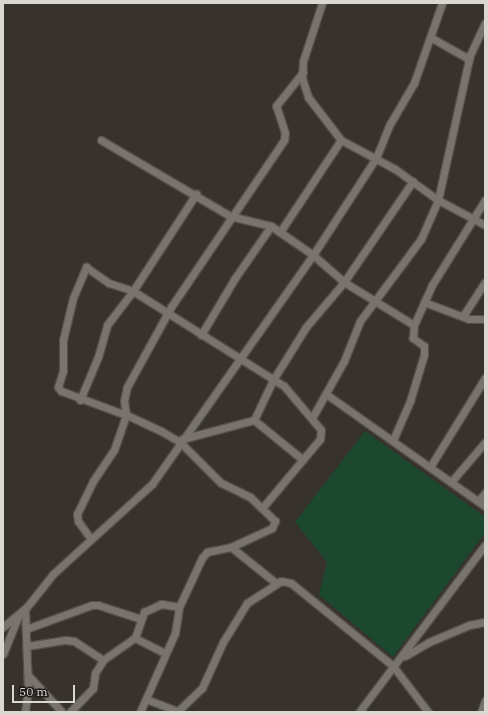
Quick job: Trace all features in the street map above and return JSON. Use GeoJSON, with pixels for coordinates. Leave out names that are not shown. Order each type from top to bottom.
{"type":"FeatureCollection","features":[{"type":"Feature","properties":{"kind":"street"},"geometry":{"type":"LineString","coordinates":[[322,3],[303,61],[304,88],[308,97],[341,140],[376,158],[413,181],[438,200],[485,224]]}},
{"type":"Feature","properties":{"kind":"street"},"geometry":{"type":"LineString","coordinates":[[3,627],[25,610],[53,574],[152,484],[239,358],[313,255],[376,158],[390,124],[410,92],[442,3]]}},
{"type":"Feature","properties":{"kind":"street"},"geometry":{"type":"LineString","coordinates":[[312,418],[344,361],[357,325],[421,239],[438,200],[469,59],[485,23]]}},
{"type":"Feature","properties":{"kind":"street"},"geometry":{"type":"LineString","coordinates":[[430,37],[469,59]]}},
{"type":"Feature","properties":{"kind":"street"},"geometry":{"type":"LineString","coordinates":[[91,539],[78,521],[80,504],[114,450],[126,415],[124,401],[127,388],[169,315],[171,308],[204,261],[230,216],[284,140],[286,133],[276,106],[303,72]]}},
{"type":"Feature","properties":{"kind":"street"},"geometry":{"type":"LineString","coordinates":[[102,140],[122,150],[157,174],[196,194],[230,216],[271,226],[313,255],[344,282],[414,325]]}},
{"type":"Feature","properties":{"kind":"street"},"geometry":{"type":"LineString","coordinates":[[280,232],[341,140]]}},
{"type":"Feature","properties":{"kind":"street"},"geometry":{"type":"LineString","coordinates":[[181,441],[254,420],[273,380],[312,318],[344,282],[413,181]]}},
{"type":"Feature","properties":{"kind":"street"},"geometry":{"type":"LineString","coordinates":[[80,400],[98,357],[107,325],[133,291],[196,194]]}},
{"type":"Feature","properties":{"kind":"street"},"geometry":{"type":"LineString","coordinates":[[393,440],[410,401],[424,355],[424,346],[413,338],[414,325],[432,285],[485,200]]}},
{"type":"Feature","properties":{"kind":"street"},"geometry":{"type":"LineString","coordinates":[[201,335],[235,278],[271,226]]}},
{"type":"Feature","properties":{"kind":"street"},"geometry":{"type":"LineString","coordinates":[[140,712],[164,653],[175,633],[179,607],[207,552],[231,547],[275,525],[275,521],[263,507],[250,497],[221,483],[181,441],[126,415],[80,400],[58,387],[62,371],[63,340],[71,302],[86,267],[109,283],[133,291],[289,389],[312,418],[322,434],[303,460],[263,507]]}},
{"type":"Feature","properties":{"kind":"street"},"geometry":{"type":"LineString","coordinates":[[463,316],[485,282]]}},
{"type":"Feature","properties":{"kind":"street"},"geometry":{"type":"LineString","coordinates":[[424,302],[463,316],[485,319]]}},
{"type":"Feature","properties":{"kind":"street"},"geometry":{"type":"LineString","coordinates":[[430,467],[485,378]]}},
{"type":"Feature","properties":{"kind":"street"},"geometry":{"type":"LineString","coordinates":[[326,394],[485,506]]}},
{"type":"Feature","properties":{"kind":"street"},"geometry":{"type":"LineString","coordinates":[[254,420],[303,460]]}},
{"type":"Feature","properties":{"kind":"street"},"geometry":{"type":"LineString","coordinates":[[451,482],[485,442]]}},
{"type":"Feature","properties":{"kind":"street"},"geometry":{"type":"LineString","coordinates":[[478,501],[485,493]]}},
{"type":"Feature","properties":{"kind":"street"},"geometry":{"type":"LineString","coordinates":[[359,712],[485,545]]}},
{"type":"Feature","properties":{"kind":"street"},"geometry":{"type":"LineString","coordinates":[[231,547],[276,583]]}},
{"type":"Feature","properties":{"kind":"street"},"geometry":{"type":"LineString","coordinates":[[146,699],[178,711],[202,688],[223,642],[247,603],[281,581],[291,583],[395,664],[428,712]]}},
{"type":"Feature","properties":{"kind":"street"},"geometry":{"type":"LineString","coordinates":[[70,712],[93,688],[95,672],[103,660],[135,638],[141,619],[152,607],[161,604],[179,607]]}},
{"type":"Feature","properties":{"kind":"street"},"geometry":{"type":"LineString","coordinates":[[26,629],[92,605],[98,605],[141,619]]}},
{"type":"Feature","properties":{"kind":"street"},"geometry":{"type":"LineString","coordinates":[[25,610],[28,675],[25,712]]}},
{"type":"Feature","properties":{"kind":"street"},"geometry":{"type":"LineString","coordinates":[[3,654],[18,616]]}},
{"type":"Feature","properties":{"kind":"street"},"geometry":{"type":"LineString","coordinates":[[395,664],[429,642],[469,625],[485,622]]}},
{"type":"Feature","properties":{"kind":"street"},"geometry":{"type":"LineString","coordinates":[[135,638],[164,653]]}},
{"type":"Feature","properties":{"kind":"street"},"geometry":{"type":"LineString","coordinates":[[27,646],[66,640],[74,641],[103,660]]}},
{"type":"Feature","properties":{"kind":"street"},"geometry":{"type":"LineString","coordinates":[[28,675],[62,712]]}},
{"type":"Feature","properties":{"kind":"street"},"geometry":{"type":"LineString","coordinates":[[481,712],[485,701]]}},
{"type":"Feature","properties":{"kind":"green space"},"geometry":{"type":"Polygon","coordinates":[[[365,431],[485,517],[485,533],[393,657],[319,595],[327,562],[295,522],[365,431]]]}}]}
